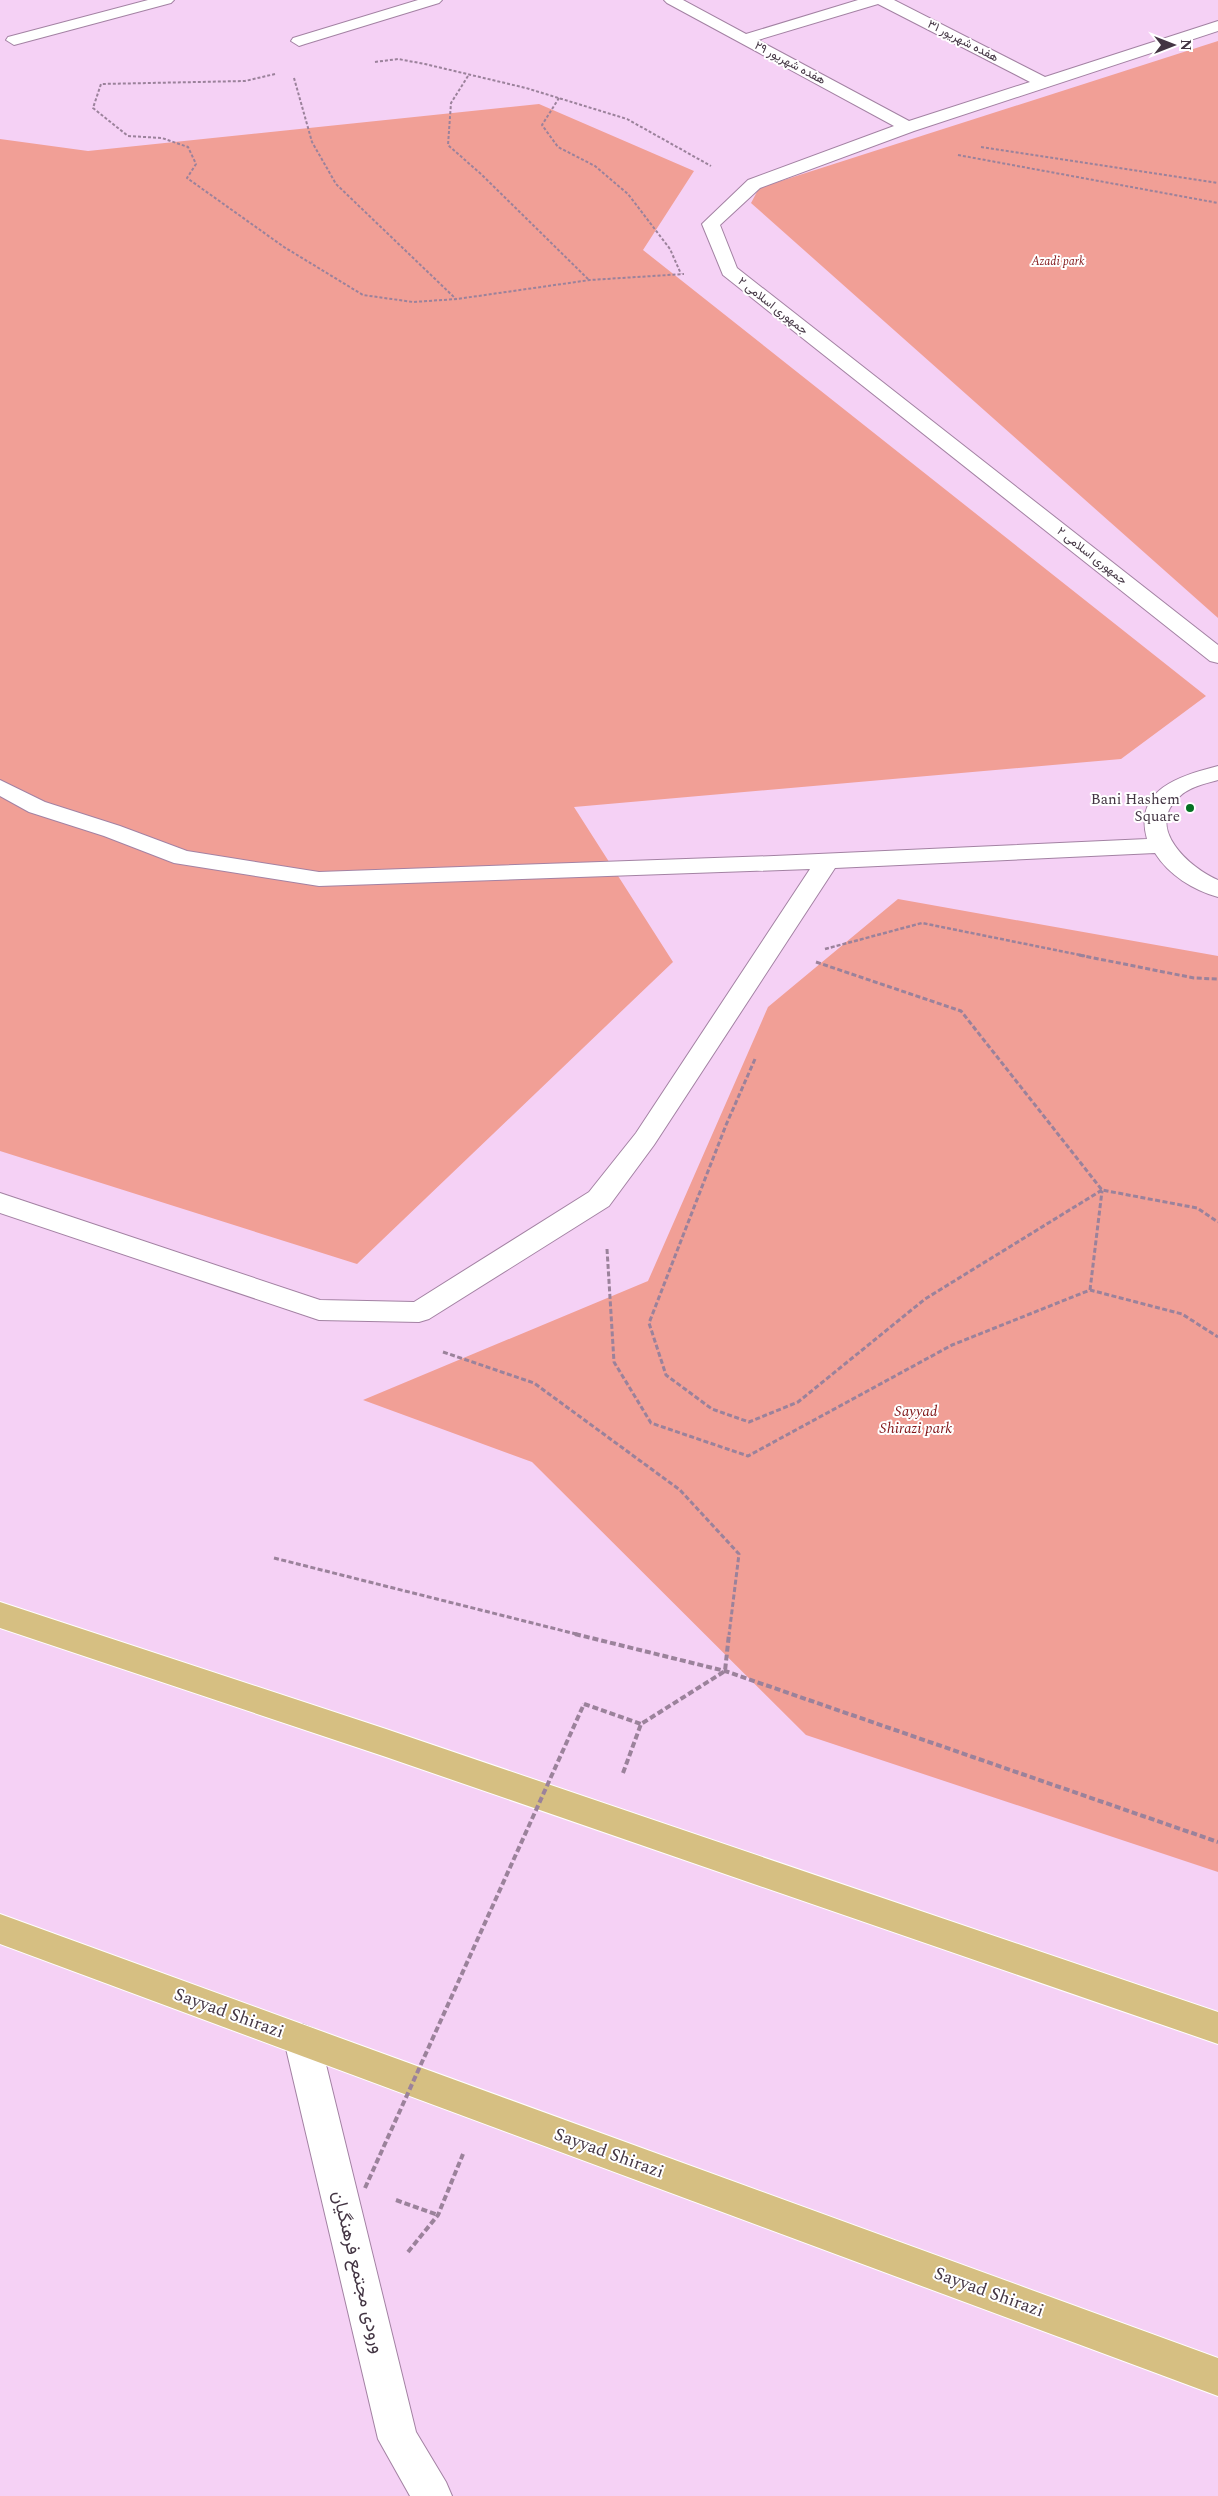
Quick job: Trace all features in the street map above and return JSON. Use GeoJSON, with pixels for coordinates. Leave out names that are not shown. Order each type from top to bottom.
{"type":"FeatureCollection","features":[{"type":"Feature","properties":{"kind":"main road"},"geometry":{"type":"LineString","coordinates":[[0,1615],[386,1743],[1218,2028]]}},
{"type":"Feature","properties":{"kind":"main road","name":"Sayyad Shirazi"},"geometry":{"type":"LineString","coordinates":[[0,1929],[1218,2376]]}},
{"type":"Feature","properties":{"kind":"street"},"geometry":{"type":"LineString","coordinates":[[14,40],[166,0]]}},
{"type":"Feature","properties":{"kind":"street"},"geometry":{"type":"LineString","coordinates":[[299,41],[434,0]]}},
{"type":"Feature","properties":{"kind":"street","name":"هفده شهریور ۲۹"},"geometry":{"type":"LineString","coordinates":[[672,0],[908,127]]}},
{"type":"Feature","properties":{"kind":"street"},"geometry":{"type":"LineString","coordinates":[[745,39],[874,0]]}},
{"type":"Feature","properties":{"kind":"street","name":"هفده شهریور ۳۱"},"geometry":{"type":"LineString","coordinates":[[882,0],[1043,82]]}},
{"type":"Feature","properties":{"kind":"street","name":"جمهوری اسلامی ۲"},"geometry":{"type":"LineString","coordinates":[[1218,26],[908,127],[754,184],[711,224],[729,271],[1218,656]]}},
{"type":"Feature","properties":{"kind":"street"},"geometry":{"type":"LineString","coordinates":[[1218,773],[1188,781],[1164,798],[1154,820],[1160,846],[1182,869],[1218,888]]}},
{"type":"Feature","properties":{"kind":"street"},"geometry":{"type":"LineString","coordinates":[[0,788],[37,807],[112,831],[182,858],[319,879],[827,861],[1160,846]]}},
{"type":"Feature","properties":{"kind":"street"},"geometry":{"type":"LineString","coordinates":[[0,1203],[319,1310],[419,1312],[599,1199],[645,1139],[827,861]]}},
{"type":"Feature","properties":{"kind":"street","name":"ورودی مجتمع فرهنگیان"},"geometry":{"type":"LineString","coordinates":[[302,2040],[398,2439],[432,2496]]}},
{"type":"Feature","properties":{"kind":"path"},"geometry":{"type":"LineString","coordinates":[[369,62],[398,59],[425,64],[468,76],[526,88],[627,119],[715,169],[754,184]]}},
{"type":"Feature","properties":{"kind":"path"},"geometry":{"type":"LineString","coordinates":[[291,70],[312,142],[336,184],[456,299]]}},
{"type":"Feature","properties":{"kind":"path"},"geometry":{"type":"LineString","coordinates":[[282,72],[245,81],[101,84],[93,108],[128,136],[162,138],[188,147],[196,164],[187,178],[284,247],[363,295],[413,302],[456,299],[590,280],[729,271]]}},
{"type":"Feature","properties":{"kind":"path"},"geometry":{"type":"LineString","coordinates":[[468,76],[452,103],[448,145],[482,175],[590,280]]}},
{"type":"Feature","properties":{"kind":"path"},"geometry":{"type":"LineString","coordinates":[[559,98],[542,124],[558,147],[595,166],[628,194],[670,249],[681,274]]}},
{"type":"Feature","properties":{"kind":"path"},"geometry":{"type":"LineString","coordinates":[[981,147],[1218,182]]}},
{"type":"Feature","properties":{"kind":"path"},"geometry":{"type":"LineString","coordinates":[[957,155],[1218,203]]}},
{"type":"Feature","properties":{"kind":"path"},"geometry":{"type":"LineString","coordinates":[[800,956],[922,923],[1194,978],[1218,979]]}},
{"type":"Feature","properties":{"kind":"path"},"geometry":{"type":"LineString","coordinates":[[771,946],[962,1012],[1102,1190],[1197,1208],[1218,1222]]}},
{"type":"Feature","properties":{"kind":"path"},"geometry":{"type":"LineString","coordinates":[[757,1054],[726,1125],[648,1323],[666,1375],[712,1409],[749,1422],[798,1402],[925,1299],[1102,1190]]}},
{"type":"Feature","properties":{"kind":"path"},"geometry":{"type":"LineString","coordinates":[[1090,1290],[1102,1190]]}},
{"type":"Feature","properties":{"kind":"path"},"geometry":{"type":"LineString","coordinates":[[599,1199],[610,1266],[614,1362],[651,1423],[748,1456],[952,1345],[1090,1290],[1182,1314],[1218,1337]]}},
{"type":"Feature","properties":{"kind":"path"},"geometry":{"type":"LineString","coordinates":[[440,1351],[534,1383],[680,1490],[739,1554],[724,1671]]}},
{"type":"Feature","properties":{"kind":"path"},"geometry":{"type":"LineString","coordinates":[[274,1558],[724,1671],[1218,1842]]}},
{"type":"Feature","properties":{"kind":"path"},"geometry":{"type":"LineString","coordinates":[[374,2192],[365,2188],[584,1704],[640,1724],[724,1671]]}},
{"type":"Feature","properties":{"kind":"path"},"geometry":{"type":"LineString","coordinates":[[392,2198],[438,2215],[482,2106]]}},
{"type":"Feature","properties":{"kind":"green space","name":"Azadi park"},"geometry":{"type":"Polygon","coordinates":[[[1218,41],[1218,618],[751,203],[759,188],[1218,41]]]}},
{"type":"Feature","properties":{"kind":"green space"},"geometry":{"type":"Polygon","coordinates":[[[539,104],[694,171],[643,250],[1206,696],[1121,759],[574,807],[673,962],[357,1264],[0,1151],[0,139],[88,151],[539,104]]]}},
{"type":"Feature","properties":{"kind":"green space","name":"Sayyad Shirazi park"},"geometry":{"type":"Polygon","coordinates":[[[898,899],[1218,956],[1218,1872],[806,1735],[532,1462],[363,1400],[648,1281],[768,1007],[898,899]]]}},
{"type":"Feature","properties":{"kind":"place","name":"Bani Hashem Square"},"geometry":{"type":"Point","coordinates":[1190,808]}}]}
